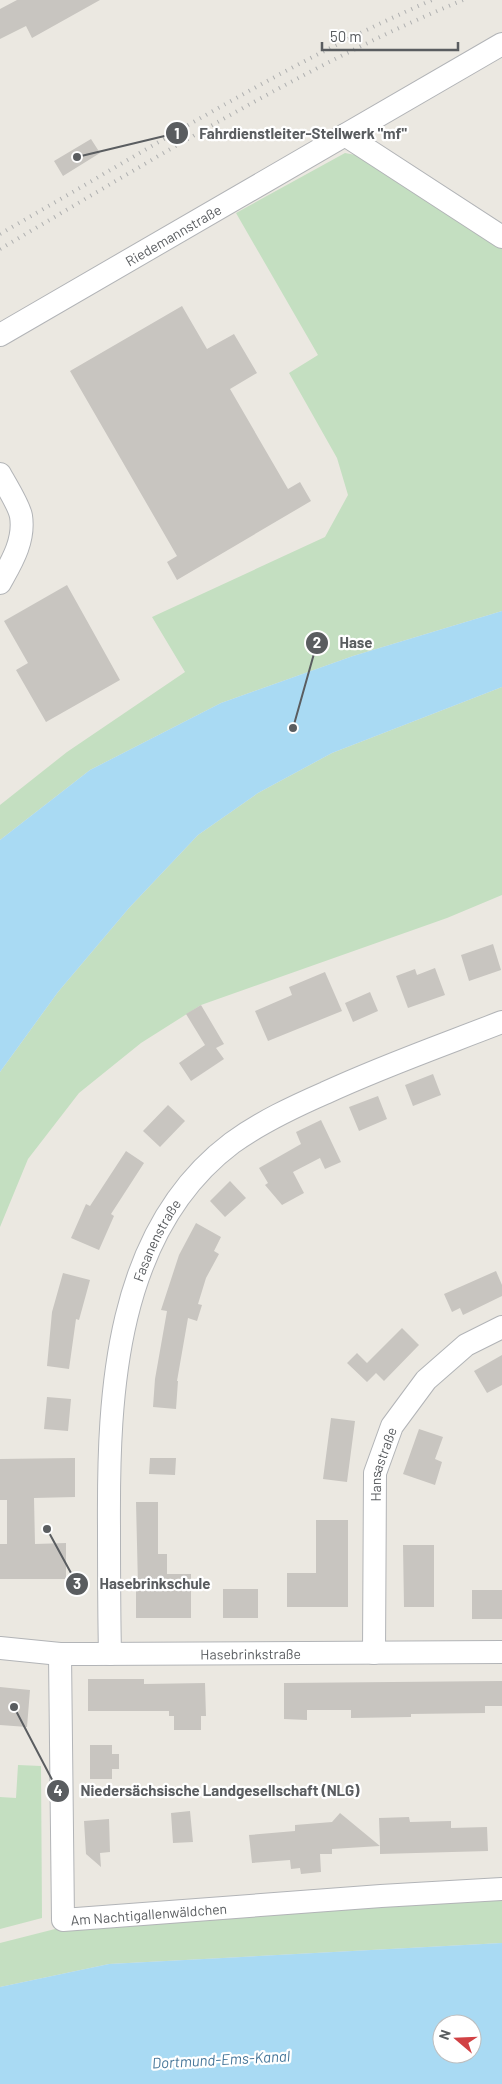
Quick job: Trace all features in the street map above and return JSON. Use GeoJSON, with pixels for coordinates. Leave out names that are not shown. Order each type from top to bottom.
{"type":"FeatureCollection","features":[{"type":"Feature","properties":{"kind":"street","name":"Riedemannstraße"},"geometry":{"type":"LineString","coordinates":[[0,335],[502,44]]}},
{"type":"Feature","properties":{"kind":"street"},"geometry":{"type":"LineString","coordinates":[[346,134],[502,237]]}},
{"type":"Feature","properties":{"kind":"street"},"geometry":{"type":"LineString","coordinates":[[0,474],[21,515],[22,526],[16,554],[0,583]]}},
{"type":"Feature","properties":{"kind":"street","name":"Fasanenstraße"},"geometry":{"type":"LineString","coordinates":[[110,1654],[109,1440],[117,1358],[138,1280],[155,1236],[172,1207],[195,1178],[232,1144],[280,1113],[349,1082],[502,1022]]}},
{"type":"Feature","properties":{"kind":"street","name":"Hansastraße"},"geometry":{"type":"LineString","coordinates":[[374,1653],[375,1473],[392,1426],[432,1374],[466,1345],[502,1326]]}},
{"type":"Feature","properties":{"kind":"street","name":"Hasebrinkstraße"},"geometry":{"type":"LineString","coordinates":[[0,1648],[60,1654],[502,1652]]}},
{"type":"Feature","properties":{"kind":"street","name":"Am Nachtigallenwäldchen"},"geometry":{"type":"LineString","coordinates":[[60,1654],[63,1920],[381,1896],[502,1889]]}},
{"type":"Feature","properties":{"kind":"green space"},"geometry":{"type":"Polygon","coordinates":[[[345,153],[361,156],[502,247],[502,611],[353,656],[221,703],[90,770],[0,840],[0,805],[67,752],[185,672],[152,617],[325,537],[348,495],[337,458],[289,373],[318,355],[236,213],[345,153]]]}},
{"type":"Feature","properties":{"kind":"green space"},"geometry":{"type":"Polygon","coordinates":[[[502,687],[502,895],[447,918],[201,1005],[141,1043],[79,1093],[28,1159],[0,1227],[0,1072],[58,992],[129,908],[198,835],[258,793],[332,753],[502,687]]]}},
{"type":"Feature","properties":{"kind":"green space"},"geometry":{"type":"Polygon","coordinates":[[[18,1765],[41,1766],[42,1918],[0,1929],[0,1797],[16,1798],[18,1765]]]}},
{"type":"Feature","properties":{"kind":"green space"},"geometry":{"type":"Polygon","coordinates":[[[502,1896],[502,1943],[109,1964],[0,1987],[0,1943],[63,1927],[502,1896]]]}},
{"type":"Feature","properties":{"kind":"water"},"geometry":{"type":"Polygon","coordinates":[[[502,611],[502,687],[332,753],[258,793],[198,835],[129,908],[58,992],[0,1072],[0,840],[90,770],[221,703],[353,656],[502,611]]]}},
{"type":"Feature","properties":{"kind":"water","name":"Dortmund-Ems-Kanal"},"geometry":{"type":"Polygon","coordinates":[[[502,1943],[502,2084],[0,2084],[0,1987],[109,1964],[502,1943]]]}},
{"type":"Feature","properties":{"kind":"building"},"geometry":{"type":"Polygon","coordinates":[[[17,0],[100,0],[32,38],[26,26],[0,39],[0,9],[17,0]]]}},
{"type":"Feature","properties":{"kind":"building"},"geometry":{"type":"Polygon","coordinates":[[[91,139],[100,153],[63,176],[54,161],[91,139]]]}},
{"type":"Feature","properties":{"kind":"building"},"geometry":{"type":"Polygon","coordinates":[[[182,306],[207,349],[234,334],[257,373],[230,389],[288,489],[300,482],[311,501],[177,580],[167,562],[177,556],[70,371],[182,306]]]}},
{"type":"Feature","properties":{"kind":"building"},"geometry":{"type":"Polygon","coordinates":[[[67,585],[120,680],[46,722],[16,670],[28,663],[4,621],[67,585]]]}},
{"type":"Feature","properties":{"kind":"building"},"geometry":{"type":"Polygon","coordinates":[[[493,944],[501,970],[469,981],[461,955],[493,944]]]}},
{"type":"Feature","properties":{"kind":"building"},"geometry":{"type":"Polygon","coordinates":[[[435,968],[445,995],[408,1008],[396,976],[415,969],[417,975],[435,968]]]}},
{"type":"Feature","properties":{"kind":"building"},"geometry":{"type":"Polygon","coordinates":[[[325,972],[342,1011],[268,1041],[255,1011],[292,995],[289,987],[325,972]]]}},
{"type":"Feature","properties":{"kind":"building"},"geometry":{"type":"Polygon","coordinates":[[[370,992],[378,1011],[353,1022],[345,1003],[370,992]]]}},
{"type":"Feature","properties":{"kind":"building"},"geometry":{"type":"Polygon","coordinates":[[[201,1005],[224,1044],[216,1048],[224,1059],[191,1081],[179,1063],[205,1045],[186,1014],[201,1005]]]}},
{"type":"Feature","properties":{"kind":"building"},"geometry":{"type":"Polygon","coordinates":[[[433,1074],[441,1095],[413,1106],[405,1085],[433,1074]]]}},
{"type":"Feature","properties":{"kind":"building"},"geometry":{"type":"Polygon","coordinates":[[[378,1096],[387,1119],[359,1131],[349,1107],[378,1096]]]}},
{"type":"Feature","properties":{"kind":"building"},"geometry":{"type":"Polygon","coordinates":[[[168,1105],[185,1121],[160,1147],[143,1131],[168,1105]]]}},
{"type":"Feature","properties":{"kind":"building"},"geometry":{"type":"Polygon","coordinates":[[[321,1120],[341,1162],[325,1169],[320,1158],[293,1172],[304,1193],[282,1205],[265,1185],[268,1183],[259,1168],[301,1144],[296,1132],[321,1120]]]}},
{"type":"Feature","properties":{"kind":"building"},"geometry":{"type":"Polygon","coordinates":[[[126,1151],[144,1163],[111,1214],[114,1216],[99,1250],[71,1238],[86,1204],[90,1206],[126,1151]]]}},
{"type":"Feature","properties":{"kind":"building"},"geometry":{"type":"Polygon","coordinates":[[[230,1181],[246,1198],[225,1217],[210,1201],[230,1181]]]}},
{"type":"Feature","properties":{"kind":"building"},"geometry":{"type":"Polygon","coordinates":[[[196,1223],[221,1237],[214,1251],[219,1254],[206,1278],[198,1304],[202,1305],[197,1321],[188,1318],[177,1381],[176,1409],[153,1407],[155,1379],[167,1311],[161,1310],[179,1255],[196,1223]]]}},
{"type":"Feature","properties":{"kind":"building"},"geometry":{"type":"Polygon","coordinates":[[[496,1271],[502,1285],[502,1296],[463,1315],[460,1308],[452,1312],[444,1294],[496,1271]]]}},
{"type":"Feature","properties":{"kind":"building"},"geometry":{"type":"Polygon","coordinates":[[[63,1273],[90,1280],[79,1320],[76,1319],[69,1369],[47,1366],[52,1312],[63,1273]]]}},
{"type":"Feature","properties":{"kind":"building"},"geometry":{"type":"Polygon","coordinates":[[[402,1328],[419,1345],[384,1381],[376,1373],[367,1382],[347,1363],[357,1353],[367,1363],[402,1328]]]}},
{"type":"Feature","properties":{"kind":"building"},"geometry":{"type":"Polygon","coordinates":[[[502,1355],[502,1385],[487,1393],[474,1371],[502,1355]]]}},
{"type":"Feature","properties":{"kind":"building"},"geometry":{"type":"Polygon","coordinates":[[[47,1397],[71,1399],[68,1431],[44,1429],[47,1397]]]}},
{"type":"Feature","properties":{"kind":"building"},"geometry":{"type":"Polygon","coordinates":[[[331,1418],[355,1421],[347,1482],[323,1479],[331,1418]]]}},
{"type":"Feature","properties":{"kind":"building"},"geometry":{"type":"Polygon","coordinates":[[[419,1429],[443,1437],[435,1459],[442,1462],[435,1485],[403,1474],[419,1429]]]}},
{"type":"Feature","properties":{"kind":"building"},"geometry":{"type":"Polygon","coordinates":[[[75,1458],[75,1497],[34,1498],[35,1544],[66,1543],[66,1579],[0,1579],[0,1544],[7,1544],[7,1500],[0,1500],[0,1459],[75,1458]]]}},
{"type":"Feature","properties":{"kind":"building"},"geometry":{"type":"Polygon","coordinates":[[[150,1458],[176,1458],[175,1475],[149,1474],[150,1458]]]}},
{"type":"Feature","properties":{"kind":"building"},"geometry":{"type":"Polygon","coordinates":[[[136,1502],[158,1502],[158,1554],[167,1554],[167,1574],[191,1574],[191,1618],[136,1618],[136,1586],[138,1586],[136,1502]]]}},
{"type":"Feature","properties":{"kind":"building"},"geometry":{"type":"Polygon","coordinates":[[[316,1520],[348,1520],[348,1607],[287,1607],[287,1573],[316,1573],[316,1520]]]}},
{"type":"Feature","properties":{"kind":"building"},"geometry":{"type":"Polygon","coordinates":[[[403,1545],[434,1545],[434,1607],[404,1607],[403,1545]]]}},
{"type":"Feature","properties":{"kind":"building"},"geometry":{"type":"Polygon","coordinates":[[[223,1589],[258,1589],[258,1618],[223,1618],[223,1589]]]}},
{"type":"Feature","properties":{"kind":"building"},"geometry":{"type":"Polygon","coordinates":[[[472,1590],[502,1590],[502,1619],[472,1619],[472,1590]]]}},
{"type":"Feature","properties":{"kind":"building"},"geometry":{"type":"Polygon","coordinates":[[[88,1679],[144,1679],[144,1684],[205,1683],[206,1716],[201,1716],[201,1730],[174,1730],[174,1716],[169,1716],[169,1711],[88,1711],[88,1679]]]}},
{"type":"Feature","properties":{"kind":"building"},"geometry":{"type":"Polygon","coordinates":[[[502,1681],[502,1706],[485,1706],[485,1713],[411,1714],[411,1717],[351,1718],[351,1710],[307,1710],[307,1720],[284,1719],[284,1683],[502,1681]]]}},
{"type":"Feature","properties":{"kind":"building"},"geometry":{"type":"Polygon","coordinates":[[[0,1687],[30,1690],[27,1727],[0,1725],[0,1687]]]}},
{"type":"Feature","properties":{"kind":"building"},"geometry":{"type":"Polygon","coordinates":[[[90,1745],[112,1745],[112,1754],[119,1754],[119,1769],[112,1769],[112,1779],[90,1779],[90,1745]]]}},
{"type":"Feature","properties":{"kind":"building"},"geometry":{"type":"Polygon","coordinates":[[[190,1811],[193,1842],[173,1843],[171,1813],[190,1811]]]}},
{"type":"Feature","properties":{"kind":"building"},"geometry":{"type":"Polygon","coordinates":[[[340,1813],[380,1846],[332,1849],[332,1854],[320,1854],[321,1872],[301,1874],[300,1868],[291,1869],[290,1860],[252,1863],[249,1835],[295,1831],[295,1825],[332,1822],[340,1813]]]}},
{"type":"Feature","properties":{"kind":"building"},"geometry":{"type":"Polygon","coordinates":[[[409,1817],[410,1822],[451,1821],[451,1828],[487,1827],[488,1851],[380,1854],[379,1818],[409,1817]]]}},
{"type":"Feature","properties":{"kind":"building"},"geometry":{"type":"Polygon","coordinates":[[[109,1819],[110,1852],[100,1853],[101,1867],[86,1854],[84,1821],[109,1819]]]}},
{"type":"Feature","properties":{"kind":"railway"},"geometry":{"type":"LineString","coordinates":[[0,234],[267,81],[376,25],[432,0]]}},
{"type":"Feature","properties":{"kind":"railway"},"geometry":{"type":"LineString","coordinates":[[0,249],[170,149],[285,85],[403,26],[463,0]]}},
{"type":"Feature","properties":{"kind":"place","name":"Fahrdienstleiter-Stellwerk \"mf\""},"geometry":{"type":"Point","coordinates":[77,157]}},
{"type":"Feature","properties":{"kind":"place","name":"Hase"},"geometry":{"type":"Point","coordinates":[293,728]}},
{"type":"Feature","properties":{"kind":"place","name":"Hasebrinkschule"},"geometry":{"type":"Point","coordinates":[47,1529]}},
{"type":"Feature","properties":{"kind":"place","name":"Niedersächsische Landgesellschaft (NLG)"},"geometry":{"type":"Point","coordinates":[14,1707]}}]}
